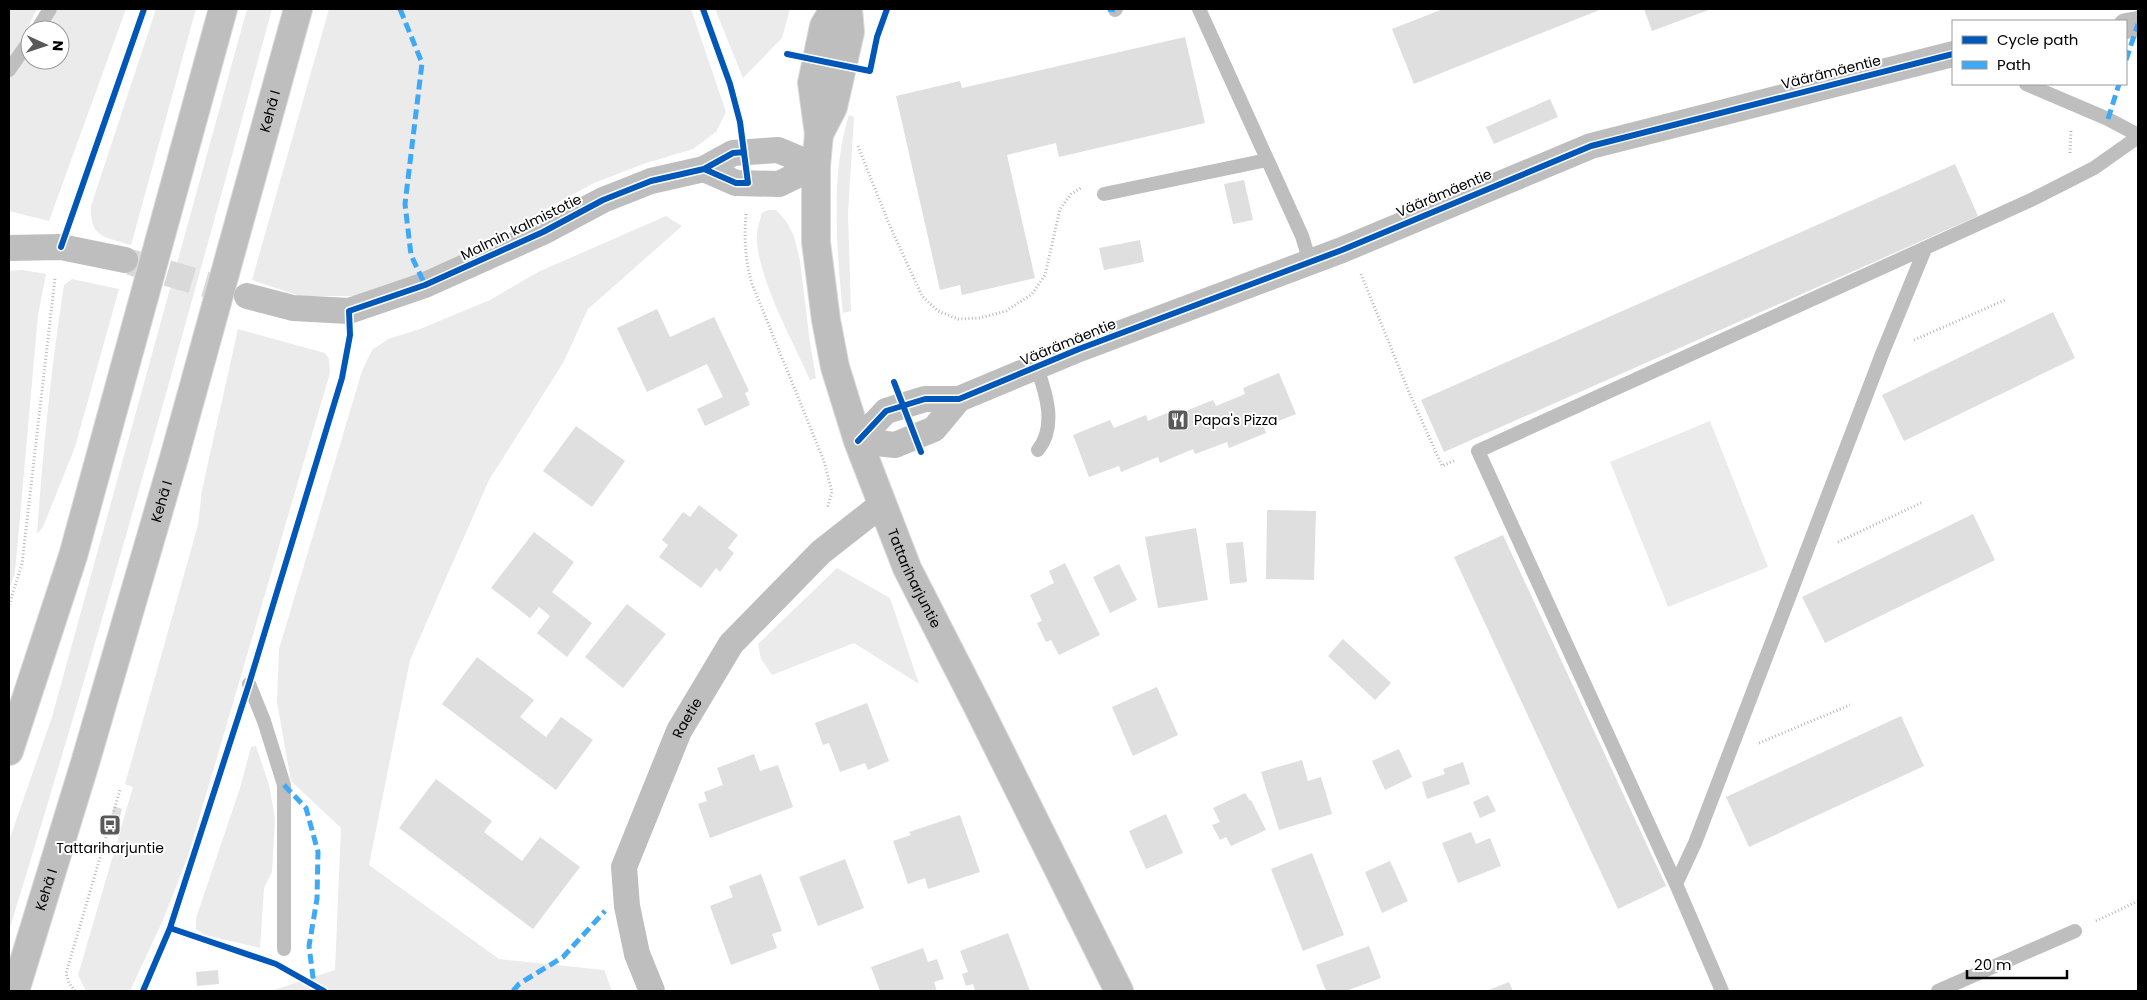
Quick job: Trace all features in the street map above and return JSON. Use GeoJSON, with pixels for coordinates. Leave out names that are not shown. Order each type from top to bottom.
{"type":"FeatureCollection","features":[{"type":"Feature","properties":{"kind":"main road"},"geometry":{"type":"LineString","coordinates":[[9,751],[74,556],[224,9]]}},
{"type":"Feature","properties":{"kind":"main road","name":"Kehä I"},"geometry":{"type":"LineString","coordinates":[[15,991],[82,772],[174,458],[298,9]]}},
{"type":"Feature","properties":{"kind":"main road","name":"Tattariharjuntie"},"geometry":{"type":"LineString","coordinates":[[834,9],[824,26],[812,83],[819,134],[816,166],[816,242],[826,320],[835,367],[858,441],[881,505],[907,568],[1118,991]]}},
{"type":"Feature","properties":{"kind":"main road","name":"Tattariharjuntie"},"geometry":{"type":"LineString","coordinates":[[819,134],[834,107],[850,32],[848,9]]}},
{"type":"Feature","properties":{"kind":"street","name":"Väärämäentie"},"geometry":{"type":"LineString","coordinates":[[858,441],[886,411],[925,399],[959,399],[1079,349],[1310,262],[1591,146],[1952,54]]}},
{"type":"Feature","properties":{"kind":"street","name":"Malmin kalmistotie"},"geometry":{"type":"LineString","coordinates":[[247,296],[293,308],[349,311],[425,285],[543,232],[603,200],[651,181],[704,169],[734,153],[778,150],[816,166]]}},
{"type":"Feature","properties":{"kind":"street"},"geometry":{"type":"LineString","coordinates":[[9,248],[61,247],[125,260]]}},
{"type":"Feature","properties":{"kind":"street","name":"Väärämäentie"},"geometry":{"type":"LineString","coordinates":[[858,441],[896,445],[934,429],[959,399]]}},
{"type":"Feature","properties":{"kind":"street","name":"Raetie"},"geometry":{"type":"LineString","coordinates":[[652,991],[637,954],[627,906],[624,867],[679,731],[731,644],[821,552],[881,505]]}},
{"type":"Feature","properties":{"kind":"lane"},"geometry":{"type":"LineString","coordinates":[[43,20],[50,9]]}},
{"type":"Feature","properties":{"kind":"lane"},"geometry":{"type":"LineString","coordinates":[[1199,9],[1302,236],[1310,262]]}},
{"type":"Feature","properties":{"kind":"lane"},"geometry":{"type":"LineString","coordinates":[[9,70],[20,54]]}},
{"type":"Feature","properties":{"kind":"lane"},"geometry":{"type":"LineString","coordinates":[[1722,991],[1676,884],[1478,451],[1925,249],[2070,181],[2094,168],[2138,136],[2108,119],[2028,85]]}},
{"type":"Feature","properties":{"kind":"lane"},"geometry":{"type":"LineString","coordinates":[[1104,194],[1267,160]]}},
{"type":"Feature","properties":{"kind":"lane"},"geometry":{"type":"LineString","coordinates":[[1676,884],[1695,843],[1726,757],[1882,354],[1925,249]]}},
{"type":"Feature","properties":{"kind":"lane"},"geometry":{"type":"LineString","coordinates":[[1037,368],[1047,396],[1048,421],[1046,441],[1038,450]]}},
{"type":"Feature","properties":{"kind":"lane"},"geometry":{"type":"LineString","coordinates":[[248,684],[264,721],[284,785],[284,949]]}},
{"type":"Feature","properties":{"kind":"lane"},"geometry":{"type":"LineString","coordinates":[[1938,991],[2050,940],[2075,931]]}},
{"type":"Feature","properties":{"kind":"path"},"geometry":{"type":"LineString","coordinates":[[2070,181],[2071,103]]}},
{"type":"Feature","properties":{"kind":"path"},"geometry":{"type":"LineString","coordinates":[[858,146],[890,226],[922,296],[938,311],[958,319],[980,318],[1006,311],[1032,294],[1045,275],[1060,210],[1065,202],[1071,194],[1094,185],[1104,194]]}},
{"type":"Feature","properties":{"kind":"path"},"geometry":{"type":"LineString","coordinates":[[747,210],[744,236],[747,266],[752,284],[824,461],[832,492],[825,516]]}},
{"type":"Feature","properties":{"kind":"path"},"geometry":{"type":"LineString","coordinates":[[9,605],[22,564],[56,270]]}},
{"type":"Feature","properties":{"kind":"path"},"geometry":{"type":"LineString","coordinates":[[1361,273],[1409,392],[1442,466],[1478,451]]}},
{"type":"Feature","properties":{"kind":"path"},"geometry":{"type":"LineString","coordinates":[[1882,354],[2005,300]]}},
{"type":"Feature","properties":{"kind":"path"},"geometry":{"type":"LineString","coordinates":[[1804,557],[1923,502]]}},
{"type":"Feature","properties":{"kind":"path"},"geometry":{"type":"LineString","coordinates":[[1726,757],[1850,704]]}},
{"type":"Feature","properties":{"kind":"path"},"geometry":{"type":"LineString","coordinates":[[75,991],[66,973],[120,790]]}},
{"type":"Feature","properties":{"kind":"path"},"geometry":{"type":"LineString","coordinates":[[2075,931],[2138,901]]}},
{"type":"Feature","properties":{"kind":"shaded area"},"geometry":{"type":"Polygon","coordinates":[[[9,9],[37,9],[32,20],[20,20],[20,43],[15,53],[9,59],[9,9]]]}},
{"type":"Feature","properties":{"kind":"shaded area"},"geometry":{"type":"Polygon","coordinates":[[[58,9],[126,9],[49,221],[9,211],[9,78],[20,65],[20,70],[70,70],[70,20],[51,20],[58,9]]]}},
{"type":"Feature","properties":{"kind":"shaded area"},"geometry":{"type":"Polygon","coordinates":[[[156,9],[196,9],[131,245],[100,234],[93,225],[91,206],[156,9]]]}},
{"type":"Feature","properties":{"kind":"shaded area"},"geometry":{"type":"Polygon","coordinates":[[[247,9],[272,9],[177,356],[9,931],[9,841],[52,717],[247,9]]]}},
{"type":"Feature","properties":{"kind":"shaded area"},"geometry":{"type":"Polygon","coordinates":[[[329,9],[691,9],[726,112],[716,132],[693,149],[643,164],[594,183],[447,262],[364,296],[300,296],[252,280],[329,9]]]}},
{"type":"Feature","properties":{"kind":"shaded area"},"geometry":{"type":"Polygon","coordinates":[[[715,9],[790,9],[782,38],[743,78],[715,9]]]}},
{"type":"Feature","properties":{"kind":"shaded area"},"geometry":{"type":"Polygon","coordinates":[[[849,115],[854,117],[848,214],[851,311],[843,313],[837,239],[837,187],[843,138],[849,115]]]}},
{"type":"Feature","properties":{"kind":"shaded area"},"geometry":{"type":"Polygon","coordinates":[[[768,210],[776,210],[786,221],[794,236],[800,261],[816,378],[810,380],[771,295],[760,260],[757,232],[762,213],[768,210]]]}},
{"type":"Feature","properties":{"kind":"shaded area"},"geometry":{"type":"Polygon","coordinates":[[[666,216],[682,226],[588,309],[563,363],[489,480],[410,660],[369,865],[499,959],[604,970],[612,991],[271,991],[335,970],[341,828],[291,781],[277,702],[279,649],[362,371],[372,350],[388,339],[420,329],[490,300],[538,272],[666,216]]]}},
{"type":"Feature","properties":{"kind":"shaded area"},"geometry":{"type":"Polygon","coordinates":[[[23,270],[46,274],[38,315],[15,573],[9,590],[9,271],[23,270]]]}},
{"type":"Feature","properties":{"kind":"shaded area"},"geometry":{"type":"Polygon","coordinates":[[[72,279],[119,289],[75,447],[43,527],[37,534],[48,410],[59,316],[64,285],[72,279]]]}},
{"type":"Feature","properties":{"kind":"shaded area"},"geometry":{"type":"Polygon","coordinates":[[[238,329],[325,353],[329,359],[330,373],[188,856],[163,920],[130,991],[86,991],[78,975],[133,787],[125,784],[198,525],[202,490],[238,329]]]}},
{"type":"Feature","properties":{"kind":"shaded area"},"geometry":{"type":"Polygon","coordinates":[[[1710,421],[1768,567],[1668,607],[1610,462],[1710,421]]]}},
{"type":"Feature","properties":{"kind":"shaded area"},"geometry":{"type":"Polygon","coordinates":[[[837,568],[890,598],[919,684],[854,643],[772,675],[761,659],[758,644],[837,568]]]}},
{"type":"Feature","properties":{"kind":"shaded area"},"geometry":{"type":"Polygon","coordinates":[[[256,746],[269,785],[275,818],[272,872],[264,888],[260,948],[205,935],[196,929],[196,918],[240,788],[251,747],[256,746]]]}},
{"type":"Feature","properties":{"kind":"building"},"geometry":{"type":"Polygon","coordinates":[[[1443,9],[1602,9],[1414,84],[1392,29],[1443,9]]]}},
{"type":"Feature","properties":{"kind":"building"},"geometry":{"type":"Polygon","coordinates":[[[1644,9],[1711,9],[1652,31],[1644,9]]]}},
{"type":"Feature","properties":{"kind":"building"},"geometry":{"type":"Polygon","coordinates":[[[1185,37],[1205,123],[1059,157],[1056,143],[1007,155],[1035,278],[962,295],[960,285],[940,290],[896,96],[960,81],[962,88],[1185,37]]]}},
{"type":"Feature","properties":{"kind":"building"},"geometry":{"type":"Polygon","coordinates":[[[1550,99],[1558,117],[1494,144],[1486,127],[1550,99]]]}},
{"type":"Feature","properties":{"kind":"building"},"geometry":{"type":"Polygon","coordinates":[[[1955,164],[1978,216],[1444,452],[1421,400],[1955,164]]]}},
{"type":"Feature","properties":{"kind":"building"},"geometry":{"type":"Polygon","coordinates":[[[1244,180],[1253,220],[1233,224],[1224,184],[1244,180]]]}},
{"type":"Feature","properties":{"kind":"building"},"geometry":{"type":"Polygon","coordinates":[[[1140,240],[1144,262],[1104,270],[1099,248],[1140,240]]]}},
{"type":"Feature","properties":{"kind":"building"},"geometry":{"type":"Polygon","coordinates":[[[657,309],[670,337],[714,317],[749,391],[745,393],[750,405],[705,426],[697,409],[723,397],[707,364],[647,392],[617,328],[657,309]]]}},
{"type":"Feature","properties":{"kind":"building"},"geometry":{"type":"Polygon","coordinates":[[[2053,312],[2075,358],[1904,441],[1882,395],[2053,312]]]}},
{"type":"Feature","properties":{"kind":"building"},"geometry":{"type":"Polygon","coordinates":[[[1279,373],[1296,414],[1264,427],[1266,433],[1229,448],[1227,442],[1195,454],[1193,449],[1160,463],[1158,457],[1121,472],[1119,466],[1089,477],[1073,435],[1110,420],[1114,428],[1146,415],[1148,421],[1179,408],[1181,413],[1213,400],[1216,406],[1245,394],[1243,388],[1279,373]]]}},
{"type":"Feature","properties":{"kind":"building"},"geometry":{"type":"Polygon","coordinates":[[[576,426],[625,461],[592,507],[543,471],[576,426]]]}},
{"type":"Feature","properties":{"kind":"building"},"geometry":{"type":"Polygon","coordinates":[[[699,505],[738,535],[728,548],[734,553],[720,572],[716,568],[701,588],[659,557],[668,545],[662,540],[683,512],[690,517],[699,505]]]}},
{"type":"Feature","properties":{"kind":"building"},"geometry":{"type":"Polygon","coordinates":[[[1267,510],[1316,511],[1314,580],[1266,579],[1267,510]]]}},
{"type":"Feature","properties":{"kind":"building"},"geometry":{"type":"Polygon","coordinates":[[[1973,514],[1995,560],[1825,643],[1802,597],[1973,514]]]}},
{"type":"Feature","properties":{"kind":"building"},"geometry":{"type":"Polygon","coordinates":[[[1196,528],[1208,600],[1158,608],[1145,537],[1196,528]]]}},
{"type":"Feature","properties":{"kind":"building"},"geometry":{"type":"Polygon","coordinates":[[[534,532],[574,562],[552,592],[592,623],[567,657],[537,633],[550,616],[539,607],[530,618],[491,588],[534,532]]]}},
{"type":"Feature","properties":{"kind":"building"},"geometry":{"type":"Polygon","coordinates":[[[1503,535],[1666,886],[1618,909],[1454,557],[1503,535]]]}},
{"type":"Feature","properties":{"kind":"building"},"geometry":{"type":"Polygon","coordinates":[[[1243,542],[1247,582],[1230,584],[1226,543],[1243,542]]]}},
{"type":"Feature","properties":{"kind":"building"},"geometry":{"type":"Polygon","coordinates":[[[1065,563],[1100,635],[1059,655],[1051,640],[1046,642],[1037,623],[1042,621],[1030,595],[1054,583],[1049,571],[1065,563]]]}},
{"type":"Feature","properties":{"kind":"building"},"geometry":{"type":"Polygon","coordinates":[[[1119,564],[1137,600],[1110,613],[1093,577],[1119,564]]]}},
{"type":"Feature","properties":{"kind":"building"},"geometry":{"type":"Polygon","coordinates":[[[627,604],[666,634],[623,688],[585,657],[627,604]]]}},
{"type":"Feature","properties":{"kind":"building"},"geometry":{"type":"Polygon","coordinates":[[[1343,639],[1391,683],[1375,700],[1328,656],[1343,639]]]}},
{"type":"Feature","properties":{"kind":"building"},"geometry":{"type":"Polygon","coordinates":[[[477,657],[534,700],[520,717],[546,737],[561,717],[593,740],[556,790],[442,704],[477,657]]]}},
{"type":"Feature","properties":{"kind":"building"},"geometry":{"type":"Polygon","coordinates":[[[1157,687],[1178,735],[1133,756],[1112,707],[1157,687]]]}},
{"type":"Feature","properties":{"kind":"building"},"geometry":{"type":"Polygon","coordinates":[[[867,703],[889,761],[868,770],[865,763],[840,772],[829,743],[823,745],[815,723],[867,703]]]}},
{"type":"Feature","properties":{"kind":"building"},"geometry":{"type":"Polygon","coordinates":[[[1901,716],[1924,766],[1749,847],[1726,797],[1901,716]]]}},
{"type":"Feature","properties":{"kind":"building"},"geometry":{"type":"Polygon","coordinates":[[[1399,749],[1412,777],[1385,790],[1372,761],[1399,749]]]}},
{"type":"Feature","properties":{"kind":"building"},"geometry":{"type":"Polygon","coordinates":[[[754,754],[760,771],[778,765],[793,807],[710,838],[698,804],[707,801],[704,792],[723,785],[717,768],[754,754]]]}},
{"type":"Feature","properties":{"kind":"building"},"geometry":{"type":"Polygon","coordinates":[[[1302,760],[1308,781],[1321,777],[1332,814],[1279,830],[1261,772],[1302,760]]]}},
{"type":"Feature","properties":{"kind":"building"},"geometry":{"type":"Polygon","coordinates":[[[1463,762],[1470,784],[1427,799],[1422,782],[1445,774],[1443,769],[1463,762]]]}},
{"type":"Feature","properties":{"kind":"building"},"geometry":{"type":"Polygon","coordinates":[[[436,779],[492,821],[484,832],[522,861],[540,837],[580,867],[533,929],[399,828],[436,779]]]}},
{"type":"Feature","properties":{"kind":"building"},"geometry":{"type":"Polygon","coordinates":[[[1245,793],[1251,800],[1266,830],[1231,846],[1226,837],[1220,840],[1212,825],[1220,822],[1213,808],[1245,793]]]}},
{"type":"Feature","properties":{"kind":"building"},"geometry":{"type":"Polygon","coordinates":[[[1488,795],[1496,811],[1480,818],[1473,802],[1488,795]]]}},
{"type":"Feature","properties":{"kind":"building"},"geometry":{"type":"Polygon","coordinates":[[[114,806],[122,809],[116,830],[108,828],[114,806]]]}},
{"type":"Feature","properties":{"kind":"building"},"geometry":{"type":"Polygon","coordinates":[[[1166,814],[1183,853],[1146,869],[1129,831],[1166,814]]]}},
{"type":"Feature","properties":{"kind":"building"},"geometry":{"type":"Polygon","coordinates":[[[960,815],[980,872],[928,889],[925,878],[908,884],[893,841],[911,835],[909,832],[960,815]]]}},
{"type":"Feature","properties":{"kind":"building"},"geometry":{"type":"Polygon","coordinates":[[[1471,832],[1476,844],[1490,838],[1501,866],[1458,883],[1442,843],[1471,832]]]}},
{"type":"Feature","properties":{"kind":"building"},"geometry":{"type":"Polygon","coordinates":[[[1312,853],[1344,935],[1303,951],[1271,869],[1312,853]]]}},
{"type":"Feature","properties":{"kind":"building"},"geometry":{"type":"Polygon","coordinates":[[[845,859],[864,908],[818,926],[799,877],[845,859]]]}},
{"type":"Feature","properties":{"kind":"building"},"geometry":{"type":"Polygon","coordinates":[[[1390,861],[1408,901],[1382,913],[1365,872],[1390,861]]]}},
{"type":"Feature","properties":{"kind":"building"},"geometry":{"type":"Polygon","coordinates":[[[761,874],[782,931],[772,934],[777,948],[731,965],[710,906],[733,897],[729,886],[761,874]]]}},
{"type":"Feature","properties":{"kind":"building"},"geometry":{"type":"Polygon","coordinates":[[[1008,933],[1030,991],[975,991],[973,984],[966,986],[962,974],[968,972],[960,951],[1008,933]]]}},
{"type":"Feature","properties":{"kind":"building"},"geometry":{"type":"Polygon","coordinates":[[[1369,946],[1381,978],[1346,991],[1326,991],[1316,965],[1369,946]]]}},
{"type":"Feature","properties":{"kind":"building"},"geometry":{"type":"Polygon","coordinates":[[[923,948],[928,962],[937,959],[944,979],[934,982],[937,991],[880,991],[871,967],[923,948]]]}},
{"type":"Feature","properties":{"kind":"building"},"geometry":{"type":"Polygon","coordinates":[[[218,970],[219,984],[197,986],[196,972],[218,970]]]}},
{"type":"Feature","properties":{"kind":"building"},"geometry":{"type":"Polygon","coordinates":[[[1509,982],[1513,991],[1486,991],[1509,982]]]}},
{"type":"Feature","properties":{"kind":"tunnel"},"geometry":{"type":"LineString","coordinates":[[130,262],[242,295]]}},
{"type":"Feature","properties":{"kind":"marked path"},"geometry":{"type":"LineString","coordinates":[[400,9],[422,63],[405,204],[411,255],[425,285]]}},
{"type":"Feature","properties":{"kind":"marked path"},"geometry":{"type":"LineString","coordinates":[[1108,9],[1115,10]]}},
{"type":"Feature","properties":{"kind":"marked path"},"geometry":{"type":"LineString","coordinates":[[2127,57],[2138,24]]}},
{"type":"Feature","properties":{"kind":"marked path"},"geometry":{"type":"LineString","coordinates":[[2108,119],[2119,85]]}},
{"type":"Feature","properties":{"kind":"marked path"},"geometry":{"type":"LineString","coordinates":[[284,785],[306,808],[318,852],[317,899],[309,946],[314,985]]}},
{"type":"Feature","properties":{"kind":"marked path"},"geometry":{"type":"LineString","coordinates":[[513,991],[519,984],[563,957],[605,911]]}},
{"type":"Feature","properties":{"kind":"cycle path"},"geometry":{"type":"LineString","coordinates":[[61,247],[144,9]]}},
{"type":"Feature","properties":{"kind":"cycle path"},"geometry":{"type":"LineString","coordinates":[[703,9],[730,84],[740,122],[748,183],[736,183],[704,169]]}},
{"type":"Feature","properties":{"kind":"cycle path"},"geometry":{"type":"LineString","coordinates":[[787,54],[870,71],[877,37],[887,9]]}},
{"type":"Feature","properties":{"kind":"cycle path"},"geometry":{"type":"LineString","coordinates":[[858,441],[886,411],[925,399],[959,399],[1079,349],[1342,250],[1591,146],[1952,54]]}},
{"type":"Feature","properties":{"kind":"cycle path"},"geometry":{"type":"LineString","coordinates":[[143,991],[170,928],[249,684],[342,378],[350,335],[349,311],[425,285],[543,232],[603,200],[651,181],[704,169],[733,153],[744,152]]}},
{"type":"Feature","properties":{"kind":"cycle path"},"geometry":{"type":"LineString","coordinates":[[894,382],[921,452]]}},
{"type":"Feature","properties":{"kind":"cycle path"},"geometry":{"type":"LineString","coordinates":[[170,928],[276,964],[324,991]]}},
{"type":"Feature","properties":{"kind":"place","name":"Papa's Pizza"},"geometry":{"type":"Point","coordinates":[1178,420]}},
{"type":"Feature","properties":{"kind":"place","name":"Tattariharjuntie"},"geometry":{"type":"Point","coordinates":[110,825]}}]}
